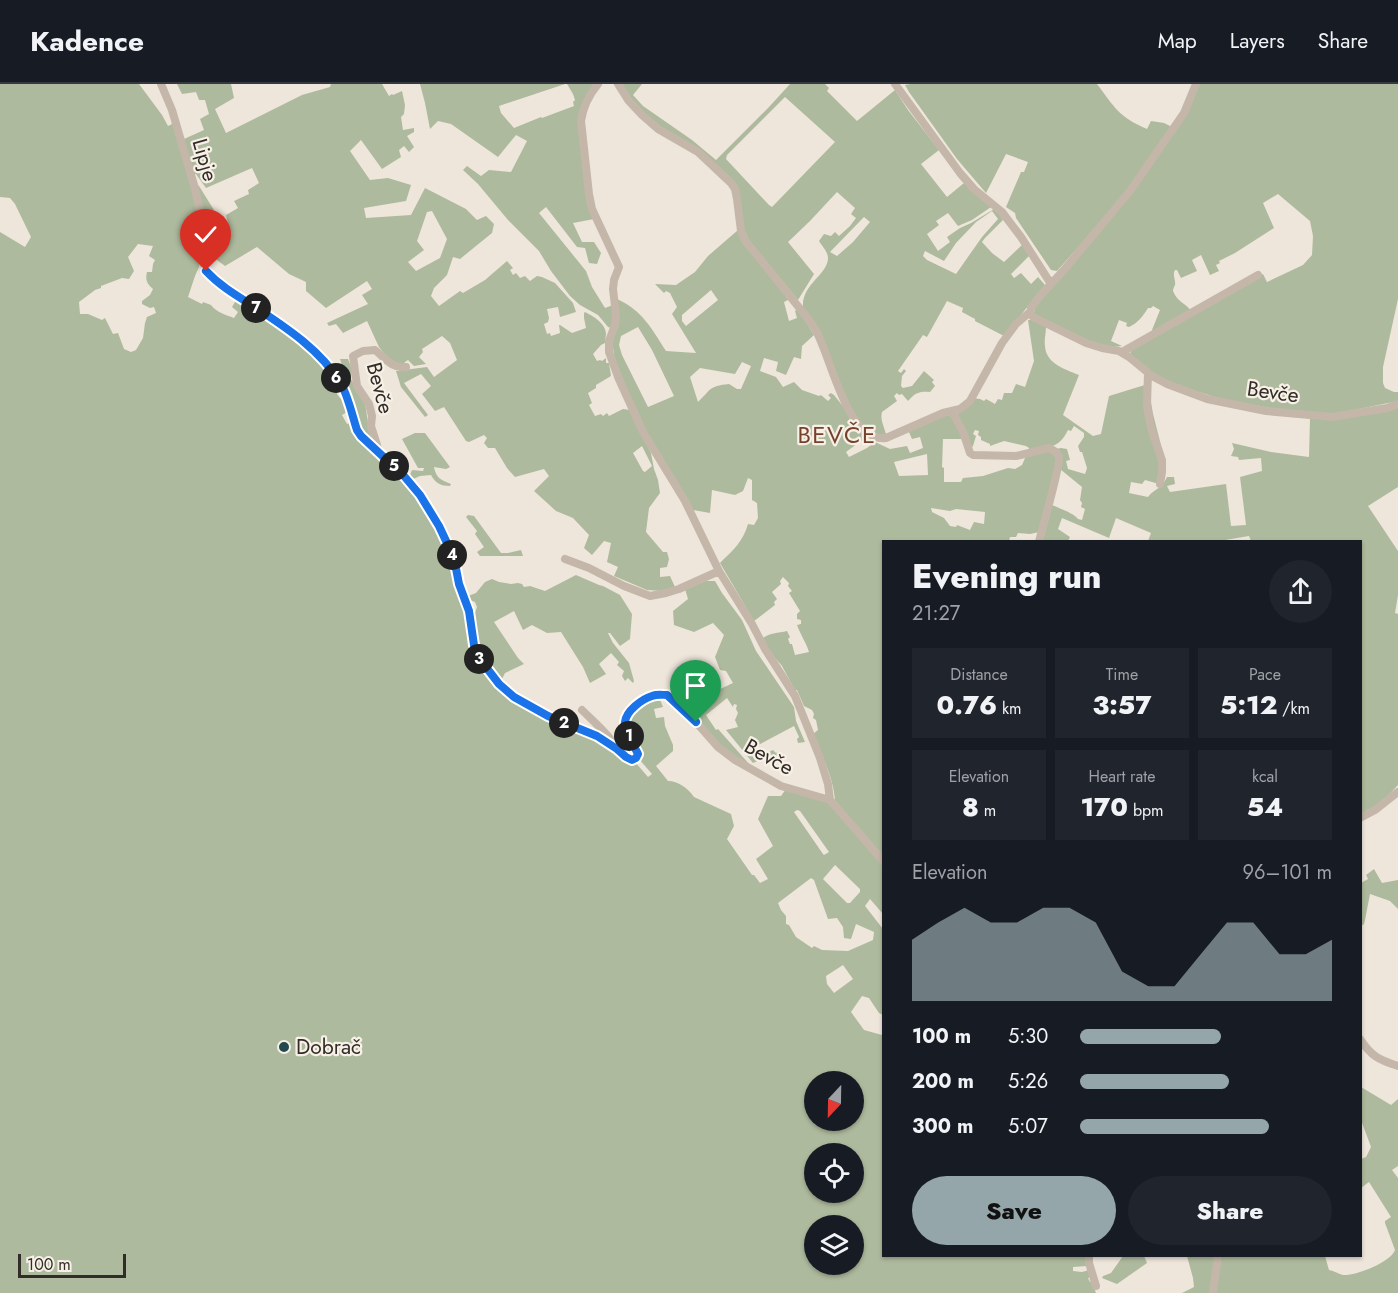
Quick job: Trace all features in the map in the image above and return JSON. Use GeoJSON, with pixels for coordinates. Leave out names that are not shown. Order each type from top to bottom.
{"type":"FeatureCollection","features":[{"type":"Feature","properties":{"kind":"street","name":"Lipje"},"geometry":{"type":"LineString","coordinates":[[161,84],[172,110],[197,194],[203,223],[206,271],[215,281],[281,324],[315,351],[340,383],[361,436],[404,476],[420,495],[439,526],[454,558],[479,658],[499,684],[514,697],[548,716],[597,736],[617,749]]}},
{"type":"Feature","properties":{"kind":"street"},"geometry":{"type":"LineString","coordinates":[[598,84],[588,98],[580,121],[592,209],[619,267],[613,289],[615,325],[609,340],[609,352],[615,371],[643,432],[685,501],[719,571],[795,696],[820,758],[830,800],[882,860]]}},
{"type":"Feature","properties":{"kind":"street"},"geometry":{"type":"LineString","coordinates":[[618,84],[627,100],[642,115],[658,129],[698,152],[731,183],[735,189],[741,231],[746,242],[815,328],[839,391],[853,417],[868,434],[879,439],[960,409],[970,401],[1002,343],[1016,324],[1030,312],[1130,191],[1184,113],[1196,84]]}},
{"type":"Feature","properties":{"kind":"street"},"geometry":{"type":"LineString","coordinates":[[895,84],[974,189],[1002,212],[1022,237],[1051,284]]}},
{"type":"Feature","properties":{"kind":"street"},"geometry":{"type":"LineString","coordinates":[[1122,352],[1258,275]]}},
{"type":"Feature","properties":{"kind":"street","name":"Bevče"},"geometry":{"type":"LineString","coordinates":[[1030,312],[1033,318],[1086,344],[1122,352],[1148,373],[1167,384],[1207,399],[1266,411],[1332,417],[1398,404]]}},
{"type":"Feature","properties":{"kind":"street","name":"Bevče"},"geometry":{"type":"LineString","coordinates":[[378,452],[378,445],[371,426],[372,416],[369,404],[357,386],[353,356],[363,351],[375,350],[394,366],[405,367]]}},
{"type":"Feature","properties":{"kind":"street"},"geometry":{"type":"LineString","coordinates":[[1148,373],[1147,406],[1151,428],[1162,460],[1160,484]]}},
{"type":"Feature","properties":{"kind":"street"},"geometry":{"type":"LineString","coordinates":[[952,411],[963,432],[970,453],[973,455],[1016,456],[1049,448],[1058,454],[1059,470],[1039,540]]}},
{"type":"Feature","properties":{"kind":"street"},"geometry":{"type":"LineString","coordinates":[[565,559],[650,596],[666,593],[719,571]]}},
{"type":"Feature","properties":{"kind":"street","name":"Bevče"},"geometry":{"type":"LineString","coordinates":[[617,749],[632,760],[636,758],[638,754],[630,740],[625,723],[628,715],[633,708],[651,696],[667,695],[718,747],[735,760],[781,786],[830,800]]}},
{"type":"Feature","properties":{"kind":"street"},"geometry":{"type":"LineString","coordinates":[[582,710],[608,736],[617,749]]}},
{"type":"Feature","properties":{"kind":"street"},"geometry":{"type":"LineString","coordinates":[[1362,817],[1398,792]]}},
{"type":"Feature","properties":{"kind":"street"},"geometry":{"type":"LineString","coordinates":[[1362,1042],[1373,1055],[1398,1066]]}},
{"type":"Feature","properties":{"kind":"street"},"geometry":{"type":"LineString","coordinates":[[1089,1257],[1096,1286]]}},
{"type":"Feature","properties":{"kind":"street"},"geometry":{"type":"LineString","coordinates":[[1213,1293],[1218,1257]]}},
{"type":"Feature","properties":{"kind":"green space"},"geometry":{"type":"Polygon","coordinates":[[[0,84],[139,84],[168,126],[174,123],[200,214],[201,258],[188,297],[202,304],[203,302],[211,305],[234,318],[238,312],[232,307],[235,302],[240,301],[307,347],[323,364],[336,387],[337,394],[344,399],[349,411],[342,415],[347,424],[352,422],[412,489],[433,523],[442,540],[465,613],[471,648],[477,661],[496,686],[611,747],[624,759],[635,762],[648,777],[652,774],[639,759],[627,727],[629,715],[644,703],[659,697],[663,707],[654,709],[656,718],[664,717],[673,751],[656,766],[668,781],[679,784],[694,797],[731,814],[734,826],[727,839],[760,883],[768,879],[756,859],[773,846],[758,819],[768,796],[781,796],[786,789],[832,805],[882,863],[882,913],[870,899],[865,906],[882,928],[882,1014],[869,998],[862,996],[851,1012],[864,1030],[882,1035],[882,1257],[1087,1257],[1087,1266],[1073,1267],[1073,1271],[1089,1270],[1091,1277],[1088,1278],[1096,1293],[0,1293],[0,232],[25,247],[31,237],[10,198],[0,197],[0,84]],[[138,244],[128,257],[134,271],[129,279],[122,278],[101,286],[79,302],[80,314],[88,314],[102,320],[105,318],[113,334],[118,333],[124,349],[131,352],[136,350],[143,338],[147,317],[156,313],[154,307],[150,308],[142,304],[153,289],[146,277],[147,272],[152,272],[155,260],[149,256],[153,246],[138,244]],[[800,811],[794,812],[824,855],[829,852],[800,811]],[[835,865],[823,879],[847,903],[850,903],[860,889],[835,865]],[[811,878],[778,903],[786,916],[786,924],[796,937],[812,948],[814,946],[822,950],[848,951],[873,940],[874,932],[856,924],[851,939],[844,938],[843,927],[837,918],[828,919],[814,880],[811,878]],[[843,965],[826,976],[827,984],[834,993],[853,979],[843,965]]]}},
{"type":"Feature","properties":{"kind":"green space"},"geometry":{"type":"Polygon","coordinates":[[[177,84],[231,84],[234,98],[215,109],[226,133],[302,95],[330,87],[331,84],[382,84],[389,96],[402,91],[405,105],[404,114],[401,117],[403,130],[414,128],[414,132],[407,136],[414,147],[409,152],[404,146],[399,150],[401,157],[382,169],[361,140],[350,151],[370,180],[388,178],[411,185],[406,201],[364,208],[366,218],[411,215],[425,188],[466,209],[477,220],[486,216],[494,224],[492,233],[460,259],[453,257],[447,275],[434,288],[431,296],[439,306],[460,291],[463,293],[485,280],[507,261],[513,268],[510,270],[513,275],[516,273],[520,278],[525,276],[530,281],[537,276],[555,283],[573,303],[576,312],[560,317],[558,307],[547,309],[549,318],[544,324],[547,334],[550,333],[551,336],[560,333],[559,325],[572,333],[586,328],[585,312],[601,323],[606,333],[605,343],[593,354],[597,361],[606,358],[611,376],[588,393],[592,403],[589,405],[595,416],[601,414],[603,416],[607,413],[609,416],[623,409],[630,410],[651,453],[660,493],[649,508],[646,532],[663,552],[667,552],[669,559],[667,567],[660,568],[660,577],[670,576],[675,587],[663,591],[647,590],[614,576],[618,567],[607,562],[611,543],[604,541],[592,555],[584,548],[589,535],[573,518],[556,511],[534,491],[549,476],[544,469],[515,477],[495,448],[488,448],[484,443],[487,438],[484,435],[469,442],[466,441],[444,407],[435,411],[422,394],[431,386],[421,374],[404,383],[428,415],[425,417],[401,387],[396,371],[427,367],[434,377],[457,360],[450,343],[442,336],[422,349],[423,352],[419,357],[426,364],[414,366],[408,360],[400,367],[379,347],[367,321],[343,333],[336,324],[329,326],[327,323],[368,304],[362,295],[372,289],[367,281],[326,308],[306,291],[306,282],[289,274],[257,247],[225,266],[213,257],[208,262],[195,184],[199,186],[214,210],[210,212],[217,227],[228,223],[226,215],[238,208],[234,201],[249,194],[248,190],[259,183],[252,168],[206,188],[196,174],[193,174],[184,139],[204,130],[200,119],[209,114],[205,100],[199,100],[196,92],[182,94],[177,84]],[[432,211],[427,212],[417,241],[424,250],[408,262],[416,271],[440,258],[447,239],[432,211]],[[642,446],[633,453],[645,472],[652,466],[642,446]]]}},
{"type":"Feature","properties":{"kind":"green space"},"geometry":{"type":"Polygon","coordinates":[[[420,84],[565,84],[499,106],[501,113],[514,128],[574,106],[575,100],[567,84],[595,84],[582,105],[594,219],[573,223],[582,242],[594,242],[601,253],[597,264],[589,263],[585,248],[577,247],[546,207],[539,213],[586,271],[592,287],[605,308],[613,305],[614,317],[611,328],[598,315],[580,305],[570,296],[539,251],[463,170],[467,166],[481,176],[489,170],[511,172],[527,141],[516,135],[498,157],[451,124],[438,121],[430,129],[420,84]]]}},
{"type":"Feature","properties":{"kind":"green space"},"geometry":{"type":"Polygon","coordinates":[[[622,84],[642,84],[633,95],[643,106],[692,140],[716,160],[790,84],[825,84],[829,88],[827,91],[857,121],[895,90],[939,150],[921,164],[947,197],[964,183],[991,207],[958,226],[948,213],[936,221],[939,225],[927,234],[938,251],[950,242],[947,237],[996,208],[1003,220],[982,242],[1004,262],[1022,245],[1030,255],[1011,274],[1014,278],[1021,273],[1031,284],[1038,277],[1045,285],[1004,336],[975,321],[962,312],[963,308],[947,301],[927,337],[923,335],[898,371],[901,373],[904,369],[906,371],[902,376],[901,386],[903,388],[912,386],[924,371],[934,380],[932,382],[935,386],[930,392],[918,393],[908,401],[902,394],[897,393],[894,396],[897,401],[882,412],[886,434],[873,432],[865,427],[852,412],[803,308],[806,292],[827,264],[827,254],[819,241],[824,234],[831,236],[835,232],[839,236],[850,226],[856,218],[851,214],[855,208],[837,192],[788,242],[814,274],[798,300],[742,229],[736,186],[657,124],[633,102],[622,84]],[[785,97],[727,155],[726,159],[772,207],[835,142],[785,97]],[[992,211],[976,222],[956,243],[944,261],[925,251],[923,256],[956,274],[998,219],[992,211]],[[864,217],[830,252],[837,256],[870,222],[864,217]]]}},
{"type":"Feature","properties":{"kind":"green space"},"geometry":{"type":"Polygon","coordinates":[[[1097,84],[1113,106],[1130,120],[1147,129],[1151,121],[1172,127],[1134,182],[1057,271],[1051,270],[1016,218],[1015,213],[1006,207],[1021,172],[1024,172],[1028,162],[1006,154],[986,193],[957,159],[909,92],[905,85],[1097,84]]]}},
{"type":"Feature","properties":{"kind":"green space"},"geometry":{"type":"Polygon","coordinates":[[[1199,84],[1398,84],[1398,299],[1383,367],[1383,383],[1385,388],[1398,392],[1398,401],[1334,414],[1270,408],[1218,398],[1170,383],[1161,379],[1130,354],[1137,347],[1263,274],[1267,282],[1303,265],[1312,255],[1313,236],[1310,221],[1278,194],[1263,203],[1274,228],[1219,261],[1220,263],[1216,265],[1219,271],[1210,275],[1201,255],[1192,260],[1197,271],[1181,278],[1175,270],[1173,291],[1191,311],[1155,332],[1152,330],[1160,310],[1153,306],[1129,327],[1126,326],[1127,323],[1119,320],[1111,341],[1122,346],[1113,347],[1099,345],[1042,320],[1034,313],[1035,307],[1132,193],[1199,84]]]}},
{"type":"Feature","properties":{"kind":"green space"},"geometry":{"type":"Polygon","coordinates":[[[738,230],[790,299],[784,302],[789,321],[797,318],[795,311],[798,309],[814,335],[802,346],[801,359],[794,357],[786,375],[776,371],[778,362],[764,358],[760,371],[776,377],[783,387],[794,382],[802,390],[821,395],[828,401],[831,398],[828,395],[831,393],[834,395],[866,435],[846,452],[849,457],[875,442],[890,449],[907,446],[910,453],[923,448],[920,437],[912,439],[908,430],[949,414],[965,439],[943,439],[944,482],[961,482],[963,478],[983,476],[1008,468],[1015,469],[1022,465],[1026,456],[1051,451],[1058,461],[1039,532],[1018,533],[1016,537],[1010,537],[1009,540],[882,540],[882,857],[835,801],[830,776],[813,734],[818,730],[816,720],[813,718],[814,714],[812,710],[804,706],[782,666],[762,639],[770,634],[787,631],[795,655],[809,652],[797,625],[801,624],[801,620],[797,619],[800,611],[789,593],[792,591],[788,586],[789,583],[783,577],[781,584],[772,592],[777,599],[774,602],[775,605],[754,621],[720,563],[740,541],[748,524],[754,525],[758,518],[757,503],[752,500],[752,480],[748,478],[743,491],[735,495],[712,490],[710,513],[693,510],[645,434],[615,360],[613,337],[617,299],[640,314],[666,351],[696,353],[672,314],[677,307],[670,293],[666,291],[664,293],[655,284],[676,285],[695,272],[708,256],[738,230]],[[711,290],[682,315],[682,321],[686,326],[718,300],[711,290]],[[638,327],[621,336],[619,345],[648,407],[674,396],[638,327]],[[742,362],[735,374],[700,368],[690,377],[698,402],[710,389],[717,386],[729,384],[741,389],[751,366],[742,362]],[[927,454],[894,462],[899,476],[928,475],[927,454]],[[931,508],[932,512],[944,518],[950,526],[956,527],[957,525],[970,530],[974,522],[984,524],[985,512],[931,508]]]}},
{"type":"Feature","properties":{"kind":"green space"},"geometry":{"type":"Polygon","coordinates":[[[1028,320],[1033,320],[1046,327],[1046,352],[1053,362],[1079,375],[1063,415],[1093,436],[1101,434],[1109,396],[1148,384],[1165,461],[1159,484],[1145,480],[1142,484],[1131,482],[1129,493],[1148,497],[1167,477],[1174,477],[1175,484],[1167,486],[1170,492],[1226,484],[1231,526],[1246,525],[1240,477],[1262,471],[1261,458],[1239,460],[1238,457],[1231,456],[1234,449],[1232,443],[1271,452],[1309,457],[1310,419],[1332,419],[1398,408],[1398,487],[1368,506],[1398,551],[1398,595],[1395,613],[1398,614],[1398,785],[1381,803],[1362,815],[1362,540],[1251,540],[1249,536],[1225,540],[1148,540],[1151,533],[1116,518],[1109,538],[1062,518],[1058,529],[1070,537],[1068,540],[1041,540],[1050,504],[1082,520],[1085,509],[1081,507],[1080,500],[1082,487],[1060,469],[1056,449],[1067,449],[1070,460],[1066,461],[1068,469],[1085,474],[1087,468],[1078,446],[1084,433],[1074,426],[1057,444],[1029,450],[1026,446],[1004,441],[990,446],[981,440],[978,435],[979,431],[975,430],[973,434],[976,436],[972,447],[957,415],[973,399],[984,401],[986,399],[995,404],[998,399],[1002,400],[1004,393],[1012,393],[1016,384],[1025,387],[1034,361],[1028,320]]]}},
{"type":"Feature","properties":{"kind":"green space"},"geometry":{"type":"Polygon","coordinates":[[[340,359],[348,359],[352,370],[351,379],[365,403],[369,429],[375,444],[363,437],[345,388],[344,371],[340,359]]]}},
{"type":"Feature","properties":{"kind":"green space"},"geometry":{"type":"Polygon","coordinates":[[[415,433],[425,433],[450,467],[446,469],[434,467],[438,476],[451,484],[450,486],[439,484],[431,475],[411,480],[412,470],[423,471],[424,468],[418,468],[402,439],[415,433]]]}},
{"type":"Feature","properties":{"kind":"green space"},"geometry":{"type":"Polygon","coordinates":[[[474,516],[501,553],[521,550],[523,556],[480,556],[477,552],[484,547],[475,534],[477,531],[466,517],[474,516]]]}},
{"type":"Feature","properties":{"kind":"green space"},"geometry":{"type":"Polygon","coordinates":[[[576,575],[620,595],[632,614],[630,639],[620,646],[608,633],[629,663],[633,683],[628,678],[625,681],[622,676],[624,671],[617,665],[619,662],[611,653],[599,664],[606,674],[590,683],[583,667],[561,632],[547,633],[532,625],[523,630],[514,611],[494,622],[524,664],[505,673],[500,683],[478,650],[473,625],[477,607],[468,596],[476,593],[485,582],[492,579],[511,584],[518,583],[524,587],[530,586],[545,591],[576,575]]]}},
{"type":"Feature","properties":{"kind":"green space"},"geometry":{"type":"Polygon","coordinates":[[[706,581],[715,581],[742,620],[756,651],[794,707],[796,721],[805,742],[798,743],[799,737],[794,726],[747,751],[755,759],[773,750],[778,752],[779,755],[771,758],[769,756],[753,763],[726,730],[738,727],[735,720],[738,713],[737,705],[734,704],[733,707],[727,698],[706,715],[716,730],[718,729],[750,765],[730,754],[711,737],[677,697],[678,695],[690,703],[733,683],[726,671],[720,670],[715,657],[724,635],[713,623],[694,632],[674,625],[673,611],[688,599],[685,589],[706,581]]]}},
{"type":"Feature","properties":{"kind":"green space"},"geometry":{"type":"Polygon","coordinates":[[[1374,869],[1382,883],[1398,880],[1398,909],[1390,901],[1370,894],[1362,925],[1362,882],[1368,879],[1366,875],[1374,869]]]}},
{"type":"Feature","properties":{"kind":"green space"},"geometry":{"type":"Polygon","coordinates":[[[1362,1088],[1391,1105],[1398,1099],[1398,1166],[1392,1170],[1398,1178],[1398,1293],[1215,1293],[1219,1257],[1325,1257],[1329,1270],[1349,1275],[1372,1267],[1392,1255],[1395,1250],[1385,1223],[1391,1217],[1369,1182],[1362,1187],[1362,1159],[1366,1157],[1371,1147],[1362,1123],[1362,1088]]]}},
{"type":"Feature","properties":{"kind":"green space"},"geometry":{"type":"Polygon","coordinates":[[[1122,1257],[1144,1257],[1147,1263],[1117,1284],[1102,1278],[1111,1273],[1122,1257]]]}},
{"type":"Feature","properties":{"kind":"green space"},"geometry":{"type":"Polygon","coordinates":[[[1187,1257],[1216,1257],[1211,1293],[1182,1293],[1194,1287],[1187,1257]]]}},
{"type":"Feature","properties":{"kind":"place","name":"Dobrač"},"geometry":{"type":"Point","coordinates":[284,1047]}},
{"type":"Feature","properties":{"kind":"district","name":"BEVČE"},"geometry":{"type":"Point","coordinates":[837,435]}},
{"type":"Feature","properties":{"kind":"route"},"geometry":{"type":"LineString","coordinates":[[206,271],[215,281],[281,324],[315,351],[340,383],[361,436],[404,476],[420,495],[439,526],[454,558],[479,658],[499,684],[514,697],[548,716],[605,740],[632,760],[638,754],[630,740],[625,723],[633,708],[651,696],[667,695],[696,722]]}}]}
